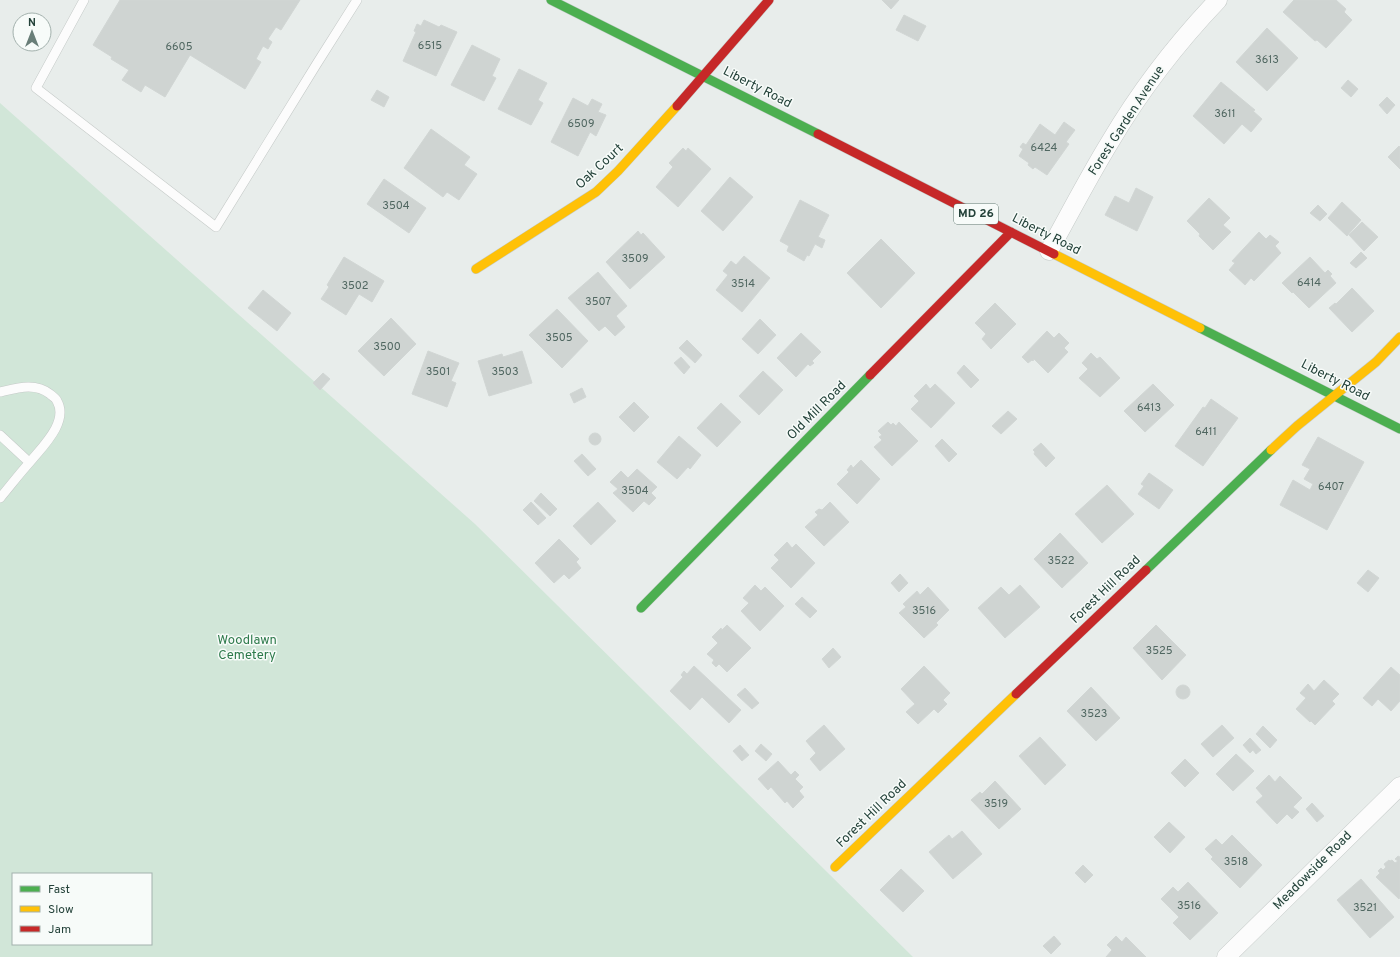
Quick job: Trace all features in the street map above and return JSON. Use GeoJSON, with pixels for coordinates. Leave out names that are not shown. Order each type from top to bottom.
{"type":"FeatureCollection","features":[{"type":"Feature","properties":{"kind":"street","name":"Liberty Road"},"geometry":{"type":"LineString","coordinates":[[551,0],[1400,429]]}},
{"type":"Feature","properties":{"kind":"street","name":"Oak Court"},"geometry":{"type":"LineString","coordinates":[[476,269],[596,192],[618,171],[704,76],[769,0]]}},
{"type":"Feature","properties":{"kind":"street","name":"Forest Garden Avenue"},"geometry":{"type":"LineString","coordinates":[[1049,251],[1110,142],[1134,104],[1165,61],[1196,23],[1218,0]]}},
{"type":"Feature","properties":{"kind":"street","name":"Old Mill Road"},"geometry":{"type":"LineString","coordinates":[[641,608],[1011,232]]}},
{"type":"Feature","properties":{"kind":"street","name":"Forest Hill Road"},"geometry":{"type":"LineString","coordinates":[[835,867],[1297,426],[1376,362],[1400,337]]}},
{"type":"Feature","properties":{"kind":"street","name":"Meadowside Road"},"geometry":{"type":"LineString","coordinates":[[1226,957],[1400,786]]}},
{"type":"Feature","properties":{"kind":"lane"},"geometry":{"type":"LineString","coordinates":[[84,0],[36,88],[216,227],[358,0]]}},
{"type":"Feature","properties":{"kind":"lane"},"geometry":{"type":"LineString","coordinates":[[0,392],[33,386],[47,392],[57,400],[60,411],[58,424],[50,439],[0,498]]}},
{"type":"Feature","properties":{"kind":"lane"},"geometry":{"type":"LineString","coordinates":[[0,435],[29,462]]}},
{"type":"Feature","properties":{"kind":"green space","name":"Woodlawn Cemetery"},"geometry":{"type":"Polygon","coordinates":[[[0,103],[475,524],[913,957],[0,957],[0,103]]]}},
{"type":"Feature","properties":{"kind":"building"},"geometry":{"type":"Polygon","coordinates":[[[120,0],[300,0],[281,30],[276,27],[268,39],[272,42],[268,49],[263,46],[256,59],[261,62],[245,89],[190,55],[165,97],[145,85],[141,92],[122,80],[129,70],[111,59],[112,57],[93,45],[120,0]]]}},
{"type":"Feature","properties":{"kind":"building"},"geometry":{"type":"Polygon","coordinates":[[[882,0],[899,0],[891,9],[882,0]]]}},
{"type":"Feature","properties":{"kind":"building"},"geometry":{"type":"Polygon","coordinates":[[[1294,0],[1336,0],[1346,9],[1344,12],[1352,20],[1326,48],[1317,40],[1315,41],[1283,12],[1294,0]]]}},
{"type":"Feature","properties":{"kind":"building"},"geometry":{"type":"Polygon","coordinates":[[[904,15],[926,26],[918,41],[896,30],[904,15]]]}},
{"type":"Feature","properties":{"kind":"building"},"geometry":{"type":"Polygon","coordinates":[[[424,20],[439,27],[441,25],[457,32],[436,76],[403,61],[416,32],[414,31],[417,24],[421,26],[424,20]]]}},
{"type":"Feature","properties":{"kind":"building"},"geometry":{"type":"Polygon","coordinates":[[[1267,28],[1298,58],[1267,91],[1236,62],[1267,28]]]}},
{"type":"Feature","properties":{"kind":"building"},"geometry":{"type":"Polygon","coordinates":[[[472,45],[500,59],[492,76],[496,78],[484,101],[451,85],[472,45]]]}},
{"type":"Feature","properties":{"kind":"building"},"geometry":{"type":"Polygon","coordinates":[[[519,69],[547,83],[538,100],[543,103],[531,125],[498,109],[519,69]]]}},
{"type":"Feature","properties":{"kind":"building"},"geometry":{"type":"Polygon","coordinates":[[[1348,80],[1358,89],[1351,97],[1341,88],[1348,80]]]}},
{"type":"Feature","properties":{"kind":"building"},"geometry":{"type":"Polygon","coordinates":[[[1221,82],[1255,110],[1253,111],[1262,119],[1251,132],[1242,124],[1224,144],[1193,116],[1221,82]]]}},
{"type":"Feature","properties":{"kind":"building"},"geometry":{"type":"Polygon","coordinates":[[[377,90],[389,97],[384,107],[371,100],[377,90]]]}},
{"type":"Feature","properties":{"kind":"building"},"geometry":{"type":"Polygon","coordinates":[[[1387,97],[1395,105],[1387,114],[1379,105],[1387,97]]]}},
{"type":"Feature","properties":{"kind":"building"},"geometry":{"type":"Polygon","coordinates":[[[573,98],[588,106],[592,99],[602,104],[598,112],[606,115],[596,136],[590,132],[578,156],[551,142],[573,98]]]}},
{"type":"Feature","properties":{"kind":"building"},"geometry":{"type":"Polygon","coordinates":[[[1064,122],[1075,130],[1066,142],[1069,144],[1047,175],[1035,167],[1033,169],[1028,165],[1029,163],[1019,156],[1023,149],[1020,147],[1023,143],[1026,145],[1040,124],[1055,135],[1064,122]]]}},
{"type":"Feature","properties":{"kind":"building"},"geometry":{"type":"Polygon","coordinates":[[[431,129],[470,157],[464,165],[477,174],[459,200],[447,192],[443,197],[404,168],[431,129]]]}},
{"type":"Feature","properties":{"kind":"building"},"geometry":{"type":"Polygon","coordinates":[[[1399,146],[1400,147],[1400,169],[1388,157],[1399,146]]]}},
{"type":"Feature","properties":{"kind":"building"},"geometry":{"type":"Polygon","coordinates":[[[683,148],[686,151],[688,148],[711,169],[678,207],[656,187],[673,167],[669,163],[683,148]]]}},
{"type":"Feature","properties":{"kind":"building"},"geometry":{"type":"Polygon","coordinates":[[[730,177],[753,197],[723,231],[701,211],[730,177]]]}},
{"type":"Feature","properties":{"kind":"building"},"geometry":{"type":"Polygon","coordinates":[[[384,179],[426,208],[409,233],[367,204],[384,179]]]}},
{"type":"Feature","properties":{"kind":"building"},"geometry":{"type":"Polygon","coordinates":[[[1136,188],[1153,197],[1137,231],[1105,215],[1115,196],[1129,203],[1136,188]]]}},
{"type":"Feature","properties":{"kind":"building"},"geometry":{"type":"Polygon","coordinates":[[[1209,198],[1230,218],[1223,225],[1231,232],[1213,250],[1187,221],[1209,198]]]}},
{"type":"Feature","properties":{"kind":"building"},"geometry":{"type":"Polygon","coordinates":[[[800,200],[829,215],[818,237],[825,240],[822,248],[815,244],[809,256],[807,255],[804,261],[787,251],[789,246],[780,241],[800,200]]]}},
{"type":"Feature","properties":{"kind":"building"},"geometry":{"type":"Polygon","coordinates":[[[1342,202],[1361,220],[1347,236],[1328,218],[1342,202]]]}},
{"type":"Feature","properties":{"kind":"building"},"geometry":{"type":"Polygon","coordinates":[[[1318,205],[1327,214],[1320,221],[1310,213],[1318,205]]]}},
{"type":"Feature","properties":{"kind":"building"},"geometry":{"type":"Polygon","coordinates":[[[1362,222],[1378,237],[1364,251],[1349,235],[1362,222]]]}},
{"type":"Feature","properties":{"kind":"building"},"geometry":{"type":"Polygon","coordinates":[[[638,231],[641,235],[643,233],[665,257],[630,289],[606,262],[638,231]]]}},
{"type":"Feature","properties":{"kind":"building"},"geometry":{"type":"Polygon","coordinates":[[[1259,232],[1266,239],[1270,235],[1279,242],[1275,246],[1281,253],[1254,281],[1251,278],[1245,285],[1229,270],[1235,263],[1232,261],[1259,232]]]}},
{"type":"Feature","properties":{"kind":"building"},"geometry":{"type":"Polygon","coordinates":[[[881,239],[915,273],[881,308],[847,273],[881,239]]]}},
{"type":"Feature","properties":{"kind":"building"},"geometry":{"type":"Polygon","coordinates":[[[1361,252],[1367,258],[1356,268],[1350,263],[1361,252]]]}},
{"type":"Feature","properties":{"kind":"building"},"geometry":{"type":"Polygon","coordinates":[[[744,256],[770,278],[742,312],[716,290],[728,275],[723,271],[731,261],[736,265],[744,256]]]}},
{"type":"Feature","properties":{"kind":"building"},"geometry":{"type":"Polygon","coordinates":[[[344,257],[384,281],[372,302],[359,294],[346,315],[321,299],[329,287],[327,285],[344,257]]]}},
{"type":"Feature","properties":{"kind":"building"},"geometry":{"type":"Polygon","coordinates":[[[1310,257],[1325,273],[1328,270],[1332,274],[1330,276],[1336,283],[1309,308],[1282,283],[1310,257]]]}},
{"type":"Feature","properties":{"kind":"building"},"geometry":{"type":"Polygon","coordinates":[[[598,272],[627,306],[616,316],[625,327],[615,336],[605,326],[599,331],[568,298],[598,272]]]}},
{"type":"Feature","properties":{"kind":"building"},"geometry":{"type":"Polygon","coordinates":[[[1352,288],[1374,311],[1352,332],[1329,308],[1335,303],[1336,304],[1352,288]]]}},
{"type":"Feature","properties":{"kind":"building"},"geometry":{"type":"Polygon","coordinates":[[[263,290],[291,313],[277,331],[248,308],[263,290]]]}},
{"type":"Feature","properties":{"kind":"building"},"geometry":{"type":"Polygon","coordinates":[[[995,303],[1016,324],[991,349],[982,339],[986,334],[975,323],[995,303]]]}},
{"type":"Feature","properties":{"kind":"building"},"geometry":{"type":"Polygon","coordinates":[[[557,309],[588,341],[562,368],[529,335],[557,309]]]}},
{"type":"Feature","properties":{"kind":"building"},"geometry":{"type":"Polygon","coordinates":[[[391,318],[416,344],[384,376],[358,351],[391,318]]]}},
{"type":"Feature","properties":{"kind":"building"},"geometry":{"type":"Polygon","coordinates":[[[760,319],[776,335],[758,354],[742,339],[760,319]]]}},
{"type":"Feature","properties":{"kind":"building"},"geometry":{"type":"Polygon","coordinates":[[[1047,331],[1054,338],[1059,333],[1069,343],[1064,348],[1068,352],[1048,373],[1034,359],[1028,363],[1022,357],[1047,331]]]}},
{"type":"Feature","properties":{"kind":"building"},"geometry":{"type":"Polygon","coordinates":[[[801,333],[821,352],[812,361],[814,363],[810,366],[808,364],[796,377],[777,358],[801,333]]]}},
{"type":"Feature","properties":{"kind":"building"},"geometry":{"type":"Polygon","coordinates":[[[687,340],[702,355],[695,363],[679,348],[687,340]]]}},
{"type":"Feature","properties":{"kind":"building"},"geometry":{"type":"Polygon","coordinates":[[[428,351],[459,363],[451,381],[456,383],[447,407],[412,394],[428,351]]]}},
{"type":"Feature","properties":{"kind":"building"},"geometry":{"type":"Polygon","coordinates":[[[522,351],[532,383],[489,396],[478,361],[502,354],[503,357],[522,351]]]}},
{"type":"Feature","properties":{"kind":"building"},"geometry":{"type":"Polygon","coordinates":[[[1091,353],[1097,359],[1100,357],[1120,378],[1100,397],[1079,378],[1088,369],[1082,363],[1091,353]]]}},
{"type":"Feature","properties":{"kind":"building"},"geometry":{"type":"Polygon","coordinates":[[[681,357],[690,367],[684,374],[674,363],[681,357]]]}},
{"type":"Feature","properties":{"kind":"building"},"geometry":{"type":"Polygon","coordinates":[[[964,365],[979,380],[971,388],[957,373],[964,365]]]}},
{"type":"Feature","properties":{"kind":"building"},"geometry":{"type":"Polygon","coordinates":[[[763,371],[783,390],[759,415],[739,396],[763,371]]]}},
{"type":"Feature","properties":{"kind":"building"},"geometry":{"type":"Polygon","coordinates":[[[323,373],[330,379],[320,390],[313,383],[323,373]]]}},
{"type":"Feature","properties":{"kind":"building"},"geometry":{"type":"Polygon","coordinates":[[[926,384],[930,389],[935,384],[955,403],[931,428],[911,409],[919,401],[914,396],[926,384]]]}},
{"type":"Feature","properties":{"kind":"building"},"geometry":{"type":"Polygon","coordinates":[[[1153,384],[1174,405],[1145,432],[1124,411],[1153,384]]]}},
{"type":"Feature","properties":{"kind":"building"},"geometry":{"type":"Polygon","coordinates":[[[582,388],[586,397],[574,403],[570,394],[582,388]]]}},
{"type":"Feature","properties":{"kind":"building"},"geometry":{"type":"Polygon","coordinates":[[[1211,399],[1238,418],[1203,466],[1175,446],[1203,407],[1205,408],[1211,399]]]}},
{"type":"Feature","properties":{"kind":"building"},"geometry":{"type":"Polygon","coordinates":[[[634,402],[649,417],[634,432],[619,417],[634,402]]]}},
{"type":"Feature","properties":{"kind":"building"},"geometry":{"type":"Polygon","coordinates":[[[721,403],[741,422],[717,447],[697,428],[721,403]]]}},
{"type":"Feature","properties":{"kind":"building"},"geometry":{"type":"Polygon","coordinates":[[[1008,411],[1017,419],[1001,434],[992,426],[1008,411]]]}},
{"type":"Feature","properties":{"kind":"building"},"geometry":{"type":"Polygon","coordinates":[[[888,422],[891,425],[893,423],[896,426],[899,422],[918,441],[892,466],[874,447],[882,440],[879,437],[882,435],[878,431],[888,422]]]}},
{"type":"Feature","properties":{"kind":"building"},"geometry":{"type":"Polygon","coordinates":[[[593,433],[597,433],[601,439],[597,445],[593,445],[589,441],[589,437],[593,433]]]}},
{"type":"Feature","properties":{"kind":"building"},"geometry":{"type":"Polygon","coordinates":[[[679,436],[701,455],[690,469],[688,467],[677,479],[657,462],[679,436]]]}},
{"type":"Feature","properties":{"kind":"building"},"geometry":{"type":"Polygon","coordinates":[[[1318,437],[1364,462],[1327,530],[1280,505],[1293,480],[1310,490],[1313,484],[1304,479],[1310,469],[1302,465],[1318,437]]]}},
{"type":"Feature","properties":{"kind":"building"},"geometry":{"type":"Polygon","coordinates":[[[942,439],[957,454],[949,462],[935,446],[942,439]]]}},
{"type":"Feature","properties":{"kind":"building"},"geometry":{"type":"Polygon","coordinates":[[[1041,443],[1055,458],[1046,467],[1034,454],[1035,452],[1033,450],[1041,443]]]}},
{"type":"Feature","properties":{"kind":"building"},"geometry":{"type":"Polygon","coordinates":[[[582,454],[596,469],[588,476],[574,461],[582,454]]]}},
{"type":"Feature","properties":{"kind":"building"},"geometry":{"type":"Polygon","coordinates":[[[861,460],[880,479],[857,504],[837,484],[849,472],[847,470],[851,465],[853,468],[861,460]]]}},
{"type":"Feature","properties":{"kind":"building"},"geometry":{"type":"Polygon","coordinates":[[[637,469],[657,487],[651,493],[656,498],[649,505],[644,501],[633,512],[613,493],[618,489],[610,482],[621,471],[628,478],[637,469]]]}},
{"type":"Feature","properties":{"kind":"building"},"geometry":{"type":"Polygon","coordinates":[[[1149,473],[1173,490],[1159,509],[1138,494],[1144,486],[1141,484],[1149,473]]]}},
{"type":"Feature","properties":{"kind":"building"},"geometry":{"type":"Polygon","coordinates":[[[1107,485],[1134,514],[1102,543],[1075,514],[1107,485]]]}},
{"type":"Feature","properties":{"kind":"building"},"geometry":{"type":"Polygon","coordinates":[[[541,493],[557,509],[550,516],[534,501],[541,493]]]}},
{"type":"Feature","properties":{"kind":"building"},"geometry":{"type":"Polygon","coordinates":[[[531,502],[546,518],[538,525],[523,510],[531,502]]]}},
{"type":"Feature","properties":{"kind":"building"},"geometry":{"type":"Polygon","coordinates":[[[598,502],[616,521],[591,545],[573,526],[598,502]]]}},
{"type":"Feature","properties":{"kind":"building"},"geometry":{"type":"Polygon","coordinates":[[[830,502],[849,522],[824,546],[805,527],[818,515],[815,512],[819,509],[822,510],[830,502]]]}},
{"type":"Feature","properties":{"kind":"building"},"geometry":{"type":"Polygon","coordinates":[[[1060,533],[1088,563],[1062,588],[1034,559],[1060,533]]]}},
{"type":"Feature","properties":{"kind":"building"},"geometry":{"type":"Polygon","coordinates":[[[559,539],[579,559],[576,562],[581,568],[569,579],[564,574],[554,583],[535,563],[559,539]]]}},
{"type":"Feature","properties":{"kind":"building"},"geometry":{"type":"Polygon","coordinates":[[[787,542],[792,548],[796,544],[815,563],[791,588],[771,568],[779,560],[774,555],[787,542]]]}},
{"type":"Feature","properties":{"kind":"building"},"geometry":{"type":"Polygon","coordinates":[[[1368,570],[1379,578],[1368,592],[1357,583],[1368,570]]]}},
{"type":"Feature","properties":{"kind":"building"},"geometry":{"type":"Polygon","coordinates":[[[900,574],[908,583],[899,592],[891,583],[900,574]]]}},
{"type":"Feature","properties":{"kind":"building"},"geometry":{"type":"Polygon","coordinates":[[[755,585],[761,591],[765,587],[784,606],[760,631],[741,611],[749,603],[743,598],[755,585]]]}},
{"type":"Feature","properties":{"kind":"building"},"geometry":{"type":"Polygon","coordinates":[[[1020,585],[1040,607],[1005,638],[978,608],[1001,587],[1009,595],[1020,585]]]}},
{"type":"Feature","properties":{"kind":"building"},"geometry":{"type":"Polygon","coordinates":[[[928,587],[949,610],[936,623],[938,625],[924,638],[899,613],[906,607],[903,604],[917,591],[920,595],[928,587]]]}},
{"type":"Feature","properties":{"kind":"building"},"geometry":{"type":"Polygon","coordinates":[[[802,597],[817,611],[810,618],[795,604],[802,597]]]}},
{"type":"Feature","properties":{"kind":"building"},"geometry":{"type":"Polygon","coordinates":[[[727,625],[751,648],[727,672],[719,664],[716,667],[712,663],[714,660],[707,654],[718,643],[712,637],[721,628],[722,630],[727,625]]]}},
{"type":"Feature","properties":{"kind":"building"},"geometry":{"type":"Polygon","coordinates":[[[1156,625],[1186,655],[1162,680],[1133,648],[1156,625]]]}},
{"type":"Feature","properties":{"kind":"building"},"geometry":{"type":"Polygon","coordinates":[[[833,648],[841,657],[829,668],[822,659],[833,648]]]}},
{"type":"Feature","properties":{"kind":"building"},"geometry":{"type":"Polygon","coordinates":[[[694,666],[741,710],[729,723],[702,697],[690,710],[670,691],[683,677],[681,675],[684,671],[687,674],[694,666]]]}},
{"type":"Feature","properties":{"kind":"building"},"geometry":{"type":"Polygon","coordinates":[[[924,666],[950,693],[943,700],[947,704],[938,713],[934,709],[918,724],[906,712],[915,704],[901,689],[924,666]]]}},
{"type":"Feature","properties":{"kind":"building"},"geometry":{"type":"Polygon","coordinates":[[[1391,667],[1400,675],[1400,701],[1391,711],[1378,699],[1372,706],[1363,698],[1391,667]]]}},
{"type":"Feature","properties":{"kind":"building"},"geometry":{"type":"Polygon","coordinates":[[[1324,680],[1339,694],[1332,701],[1335,704],[1315,725],[1296,709],[1306,698],[1300,693],[1308,684],[1314,691],[1324,680]]]}},
{"type":"Feature","properties":{"kind":"building"},"geometry":{"type":"Polygon","coordinates":[[[1183,685],[1188,687],[1190,692],[1188,697],[1183,699],[1178,697],[1176,692],[1178,687],[1183,685]]]}},
{"type":"Feature","properties":{"kind":"building"},"geometry":{"type":"Polygon","coordinates":[[[1091,687],[1120,718],[1096,741],[1067,711],[1091,687]]]}},
{"type":"Feature","properties":{"kind":"building"},"geometry":{"type":"Polygon","coordinates":[[[745,688],[759,703],[752,709],[737,695],[745,688]]]}},
{"type":"Feature","properties":{"kind":"building"},"geometry":{"type":"Polygon","coordinates":[[[824,725],[845,749],[820,771],[810,759],[816,753],[806,741],[824,725]]]}},
{"type":"Feature","properties":{"kind":"building"},"geometry":{"type":"Polygon","coordinates":[[[1222,725],[1234,738],[1213,757],[1201,744],[1222,725]]]}},
{"type":"Feature","properties":{"kind":"building"},"geometry":{"type":"Polygon","coordinates":[[[1263,726],[1277,740],[1270,748],[1256,734],[1263,726]]]}},
{"type":"Feature","properties":{"kind":"building"},"geometry":{"type":"Polygon","coordinates":[[[1040,737],[1066,765],[1045,785],[1019,756],[1040,737]]]}},
{"type":"Feature","properties":{"kind":"building"},"geometry":{"type":"Polygon","coordinates":[[[1250,738],[1261,750],[1256,754],[1253,750],[1250,753],[1243,745],[1250,738]]]}},
{"type":"Feature","properties":{"kind":"building"},"geometry":{"type":"Polygon","coordinates":[[[761,744],[772,754],[766,761],[755,751],[761,744]]]}},
{"type":"Feature","properties":{"kind":"building"},"geometry":{"type":"Polygon","coordinates":[[[740,745],[749,755],[742,761],[733,751],[740,745]]]}},
{"type":"Feature","properties":{"kind":"building"},"geometry":{"type":"Polygon","coordinates":[[[1236,754],[1254,771],[1233,791],[1216,774],[1236,754]]]}},
{"type":"Feature","properties":{"kind":"building"},"geometry":{"type":"Polygon","coordinates":[[[1185,759],[1199,773],[1185,787],[1171,773],[1185,759]]]}},
{"type":"Feature","properties":{"kind":"building"},"geometry":{"type":"Polygon","coordinates":[[[778,761],[791,775],[795,771],[799,775],[795,779],[803,787],[799,791],[804,797],[793,808],[787,801],[785,803],[771,787],[768,790],[758,779],[778,761]]]}},
{"type":"Feature","properties":{"kind":"building"},"geometry":{"type":"Polygon","coordinates":[[[1269,775],[1275,782],[1280,776],[1302,798],[1293,807],[1299,812],[1292,819],[1287,814],[1277,824],[1256,802],[1263,796],[1256,788],[1269,775]]]}},
{"type":"Feature","properties":{"kind":"building"},"geometry":{"type":"Polygon","coordinates":[[[995,781],[1021,809],[999,829],[971,800],[980,792],[982,794],[995,781]]]}},
{"type":"Feature","properties":{"kind":"building"},"geometry":{"type":"Polygon","coordinates":[[[1312,803],[1324,816],[1317,822],[1306,809],[1312,803]]]}},
{"type":"Feature","properties":{"kind":"building"},"geometry":{"type":"Polygon","coordinates":[[[1169,822],[1185,837],[1170,853],[1154,837],[1169,822]]]}},
{"type":"Feature","properties":{"kind":"building"},"geometry":{"type":"Polygon","coordinates":[[[962,831],[982,854],[953,879],[929,852],[949,835],[952,839],[962,831]]]}},
{"type":"Feature","properties":{"kind":"building"},"geometry":{"type":"Polygon","coordinates":[[[1232,835],[1262,865],[1240,888],[1211,859],[1213,857],[1205,849],[1216,839],[1222,845],[1232,835]]]}},
{"type":"Feature","properties":{"kind":"building"},"geometry":{"type":"Polygon","coordinates":[[[1398,856],[1400,857],[1399,899],[1376,877],[1380,873],[1378,871],[1381,868],[1383,870],[1386,867],[1384,864],[1389,860],[1392,860],[1395,863],[1398,861],[1395,859],[1398,856]]]}},
{"type":"Feature","properties":{"kind":"building"},"geometry":{"type":"Polygon","coordinates":[[[1083,865],[1093,875],[1085,883],[1075,873],[1083,865]]]}},
{"type":"Feature","properties":{"kind":"building"},"geometry":{"type":"Polygon","coordinates":[[[901,869],[924,891],[903,912],[880,890],[901,869]]]}},
{"type":"Feature","properties":{"kind":"building"},"geometry":{"type":"Polygon","coordinates":[[[1361,879],[1394,917],[1370,938],[1337,900],[1361,879]]]}},
{"type":"Feature","properties":{"kind":"building"},"geometry":{"type":"Polygon","coordinates":[[[1188,882],[1218,913],[1190,940],[1173,923],[1179,917],[1161,899],[1173,887],[1178,892],[1188,882]]]}},
{"type":"Feature","properties":{"kind":"building"},"geometry":{"type":"Polygon","coordinates":[[[1054,936],[1061,944],[1051,954],[1043,946],[1054,936]]]}},
{"type":"Feature","properties":{"kind":"building"},"geometry":{"type":"Polygon","coordinates":[[[1116,936],[1122,942],[1126,937],[1146,957],[1106,957],[1112,950],[1107,945],[1116,936]]]}},
{"type":"Feature","properties":{"kind":"traffic: fast"},"geometry":{"type":"LineString","coordinates":[[551,0],[818,134]]}},
{"type":"Feature","properties":{"kind":"traffic: fast"},"geometry":{"type":"LineString","coordinates":[[1200,328],[1400,429]]}},
{"type":"Feature","properties":{"kind":"traffic: fast"},"geometry":{"type":"LineString","coordinates":[[641,608],[870,375]]}},
{"type":"Feature","properties":{"kind":"traffic: fast"},"geometry":{"type":"LineString","coordinates":[[1146,570],[1271,450]]}},
{"type":"Feature","properties":{"kind":"traffic: slow"},"geometry":{"type":"LineString","coordinates":[[476,269],[596,192],[618,171],[677,106]]}},
{"type":"Feature","properties":{"kind":"traffic: slow"},"geometry":{"type":"LineString","coordinates":[[1054,254],[1200,328]]}},
{"type":"Feature","properties":{"kind":"traffic: slow"},"geometry":{"type":"LineString","coordinates":[[1271,450],[1297,426],[1376,362],[1400,337]]}},
{"type":"Feature","properties":{"kind":"traffic: slow"},"geometry":{"type":"LineString","coordinates":[[835,867],[1016,694]]}},
{"type":"Feature","properties":{"kind":"traffic: jam"},"geometry":{"type":"LineString","coordinates":[[677,106],[769,0]]}},
{"type":"Feature","properties":{"kind":"traffic: jam"},"geometry":{"type":"LineString","coordinates":[[818,134],[1054,254]]}},
{"type":"Feature","properties":{"kind":"traffic: jam"},"geometry":{"type":"LineString","coordinates":[[870,375],[1011,232]]}},
{"type":"Feature","properties":{"kind":"traffic: jam"},"geometry":{"type":"LineString","coordinates":[[1016,694],[1146,570]]}}]}
